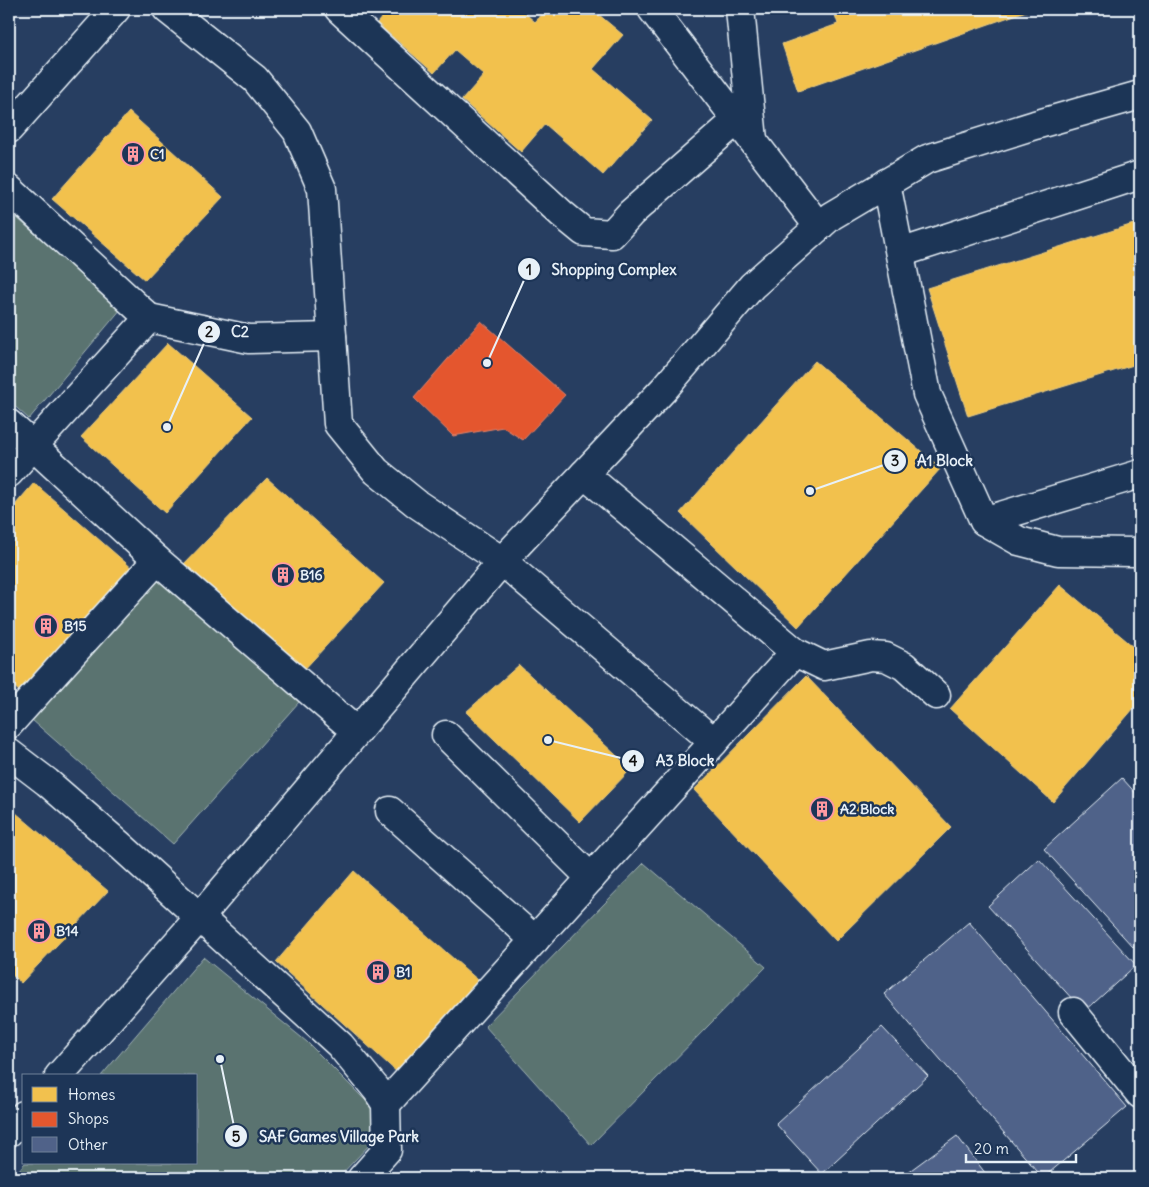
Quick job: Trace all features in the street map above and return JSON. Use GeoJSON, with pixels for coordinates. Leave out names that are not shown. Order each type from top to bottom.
{"type":"FeatureCollection","features":[{"type":"Feature","properties":{"kind":"street"},"geometry":{"type":"LineString","coordinates":[[9,129],[116,9]]}},
{"type":"Feature","properties":{"kind":"street"},"geometry":{"type":"LineString","coordinates":[[167,9],[255,79],[297,131],[322,190],[338,424],[376,471],[417,504],[502,561],[714,742]]}},
{"type":"Feature","properties":{"kind":"street"},"geometry":{"type":"LineString","coordinates":[[339,9],[584,232],[612,234],[631,213],[745,130]]}},
{"type":"Feature","properties":{"kind":"street"},"geometry":{"type":"LineString","coordinates":[[652,9],[820,227]]}},
{"type":"Feature","properties":{"kind":"street"},"geometry":{"type":"LineString","coordinates":[[740,9],[745,130]]}},
{"type":"Feature","properties":{"kind":"street"},"geometry":{"type":"LineString","coordinates":[[61,1074],[199,918],[502,561],[664,389],[752,286],[831,216],[927,159],[1035,124],[1140,95]]}},
{"type":"Feature","properties":{"kind":"street"},"geometry":{"type":"LineString","coordinates":[[900,253],[1140,175]]}},
{"type":"Feature","properties":{"kind":"street"},"geometry":{"type":"LineString","coordinates":[[886,183],[927,394],[984,521],[1019,541],[1058,551],[1135,552],[1140,550]]}},
{"type":"Feature","properties":{"kind":"street"},"geometry":{"type":"LineString","coordinates":[[9,189],[149,318],[249,339],[332,337]]}},
{"type":"Feature","properties":{"kind":"street"},"geometry":{"type":"LineString","coordinates":[[9,473],[149,318]]}},
{"type":"Feature","properties":{"kind":"street"},"geometry":{"type":"LineString","coordinates":[[9,424],[157,560],[357,732]]}},
{"type":"Feature","properties":{"kind":"street"},"geometry":{"type":"LineString","coordinates":[[584,474],[795,652],[824,666],[870,656],[886,657],[904,666],[936,695]]}},
{"type":"Feature","properties":{"kind":"street"},"geometry":{"type":"LineString","coordinates":[[984,521],[1140,474]]}},
{"type":"Feature","properties":{"kind":"street"},"geometry":{"type":"LineString","coordinates":[[9,724],[157,560]]}},
{"type":"Feature","properties":{"kind":"street"},"geometry":{"type":"LineString","coordinates":[[386,1104],[795,652]]}},
{"type":"Feature","properties":{"kind":"street"},"geometry":{"type":"LineString","coordinates":[[446,735],[591,878]]}},
{"type":"Feature","properties":{"kind":"street"},"geometry":{"type":"LineString","coordinates":[[9,753],[47,782],[122,847],[340,1045],[377,1090],[386,1104],[387,1150],[362,1178]]}},
{"type":"Feature","properties":{"kind":"street"},"geometry":{"type":"LineString","coordinates":[[390,811],[535,940]]}},
{"type":"Feature","properties":{"kind":"street"},"geometry":{"type":"LineString","coordinates":[[1073,1012],[1140,1094]]}},
{"type":"Feature","properties":{"kind":"street"},"geometry":{"type":"LineString","coordinates":[[9,1132],[22,1117]]}},
{"type":"Feature","properties":{"kind":"green space"},"geometry":{"type":"Polygon","coordinates":[[[9,211],[121,309],[29,419],[9,401],[9,211]]]}},
{"type":"Feature","properties":{"kind":"green space"},"geometry":{"type":"Polygon","coordinates":[[[159,579],[299,702],[173,844],[32,720],[159,579]]]}},
{"type":"Feature","properties":{"kind":"green space"},"geometry":{"type":"Polygon","coordinates":[[[644,863],[766,967],[591,1145],[485,1026],[644,863]]]}},
{"type":"Feature","properties":{"kind":"green space"},"geometry":{"type":"Polygon","coordinates":[[[203,957],[307,1042],[389,1124],[338,1178],[12,1178],[24,1164],[198,1164],[198,1074],[103,1074],[203,957]]]}},
{"type":"Feature","properties":{"kind":"building: Homes"},"geometry":{"type":"Polygon","coordinates":[[[389,9],[520,9],[535,22],[547,9],[592,9],[623,35],[593,69],[652,120],[603,175],[545,124],[521,152],[462,100],[484,75],[455,50],[434,73],[377,23],[389,9]]]}},
{"type":"Feature","properties":{"kind":"building: Homes"},"geometry":{"type":"Polygon","coordinates":[[[769,9],[786,9],[771,14],[769,9]]]}},
{"type":"Feature","properties":{"kind":"building: Homes"},"geometry":{"type":"Polygon","coordinates":[[[833,9],[1032,9],[798,91],[782,44],[838,24],[833,9]]]}},
{"type":"Feature","properties":{"kind":"building: Homes","name":"C1"},"geometry":{"type":"Polygon","coordinates":[[[129,112],[223,197],[145,280],[52,199],[129,112]]]}},
{"type":"Feature","properties":{"kind":"building: Homes"},"geometry":{"type":"Polygon","coordinates":[[[1140,222],[1140,363],[968,416],[927,288],[1140,222]]]}},
{"type":"Feature","properties":{"kind":"building: Homes"},"geometry":{"type":"Polygon","coordinates":[[[168,343],[252,417],[165,513],[81,437],[168,343]]]}},
{"type":"Feature","properties":{"kind":"building: Homes"},"geometry":{"type":"Polygon","coordinates":[[[815,361],[941,468],[798,627],[680,513],[815,361]]]}},
{"type":"Feature","properties":{"kind":"building: Homes","name":"B16"},"geometry":{"type":"Polygon","coordinates":[[[267,478],[384,583],[301,673],[182,566],[267,478]]]}},
{"type":"Feature","properties":{"kind":"building: Homes","name":"B15"},"geometry":{"type":"Polygon","coordinates":[[[34,483],[134,570],[21,693],[9,682],[9,512],[34,483]]]}},
{"type":"Feature","properties":{"kind":"building: Homes"},"geometry":{"type":"Polygon","coordinates":[[[1060,585],[1140,652],[1140,701],[1053,802],[950,709],[1060,585]]]}},
{"type":"Feature","properties":{"kind":"building: Homes"},"geometry":{"type":"Polygon","coordinates":[[[519,665],[631,769],[580,822],[466,712],[519,665]]]}},
{"type":"Feature","properties":{"kind":"building: Homes","name":"A2 Block"},"geometry":{"type":"Polygon","coordinates":[[[806,676],[951,827],[836,941],[694,790],[806,676]]]}},
{"type":"Feature","properties":{"kind":"building: Homes","name":"B14"},"geometry":{"type":"Polygon","coordinates":[[[9,807],[108,891],[21,983],[9,972],[9,807]]]}},
{"type":"Feature","properties":{"kind":"building: Homes","name":"B1"},"geometry":{"type":"Polygon","coordinates":[[[354,871],[480,982],[399,1074],[276,962],[354,871]]]}},
{"type":"Feature","properties":{"kind":"building: Shops"},"geometry":{"type":"Polygon","coordinates":[[[481,321],[565,395],[523,440],[503,427],[453,436],[414,398],[481,321]]]}},
{"type":"Feature","properties":{"kind":"building: Other"},"geometry":{"type":"Polygon","coordinates":[[[1122,778],[1140,798],[1140,940],[1133,947],[1044,849],[1122,778]]]}},
{"type":"Feature","properties":{"kind":"building: Other"},"geometry":{"type":"Polygon","coordinates":[[[1039,859],[1136,965],[1084,1012],[988,906],[1039,859]]]}},
{"type":"Feature","properties":{"kind":"building: Other"},"geometry":{"type":"Polygon","coordinates":[[[969,922],[1127,1107],[1043,1178],[884,994],[969,922]]]}},
{"type":"Feature","properties":{"kind":"building: Other"},"geometry":{"type":"Polygon","coordinates":[[[882,1027],[928,1076],[822,1174],[776,1124],[882,1027]]]}},
{"type":"Feature","properties":{"kind":"building: Other"},"geometry":{"type":"Polygon","coordinates":[[[957,1136],[989,1178],[900,1178],[957,1136]]]}},
{"type":"Feature","properties":{"kind":"place","name":"C1"},"geometry":{"type":"Point","coordinates":[133,154]}},
{"type":"Feature","properties":{"kind":"place","name":"Shopping Complex"},"geometry":{"type":"Point","coordinates":[487,363]}},
{"type":"Feature","properties":{"kind":"place","name":"C2"},"geometry":{"type":"Point","coordinates":[167,427]}},
{"type":"Feature","properties":{"kind":"place","name":"A1 Block"},"geometry":{"type":"Point","coordinates":[810,491]}},
{"type":"Feature","properties":{"kind":"place","name":"B16"},"geometry":{"type":"Point","coordinates":[283,575]}},
{"type":"Feature","properties":{"kind":"place","name":"B15"},"geometry":{"type":"Point","coordinates":[46,626]}},
{"type":"Feature","properties":{"kind":"place","name":"A3 Block"},"geometry":{"type":"Point","coordinates":[548,740]}},
{"type":"Feature","properties":{"kind":"place","name":"A2 Block"},"geometry":{"type":"Point","coordinates":[822,809]}},
{"type":"Feature","properties":{"kind":"place","name":"B14"},"geometry":{"type":"Point","coordinates":[39,931]}},
{"type":"Feature","properties":{"kind":"place","name":"B1"},"geometry":{"type":"Point","coordinates":[378,972]}},
{"type":"Feature","properties":{"kind":"place","name":"SAF Games Village Park"},"geometry":{"type":"Point","coordinates":[220,1059]}}]}
